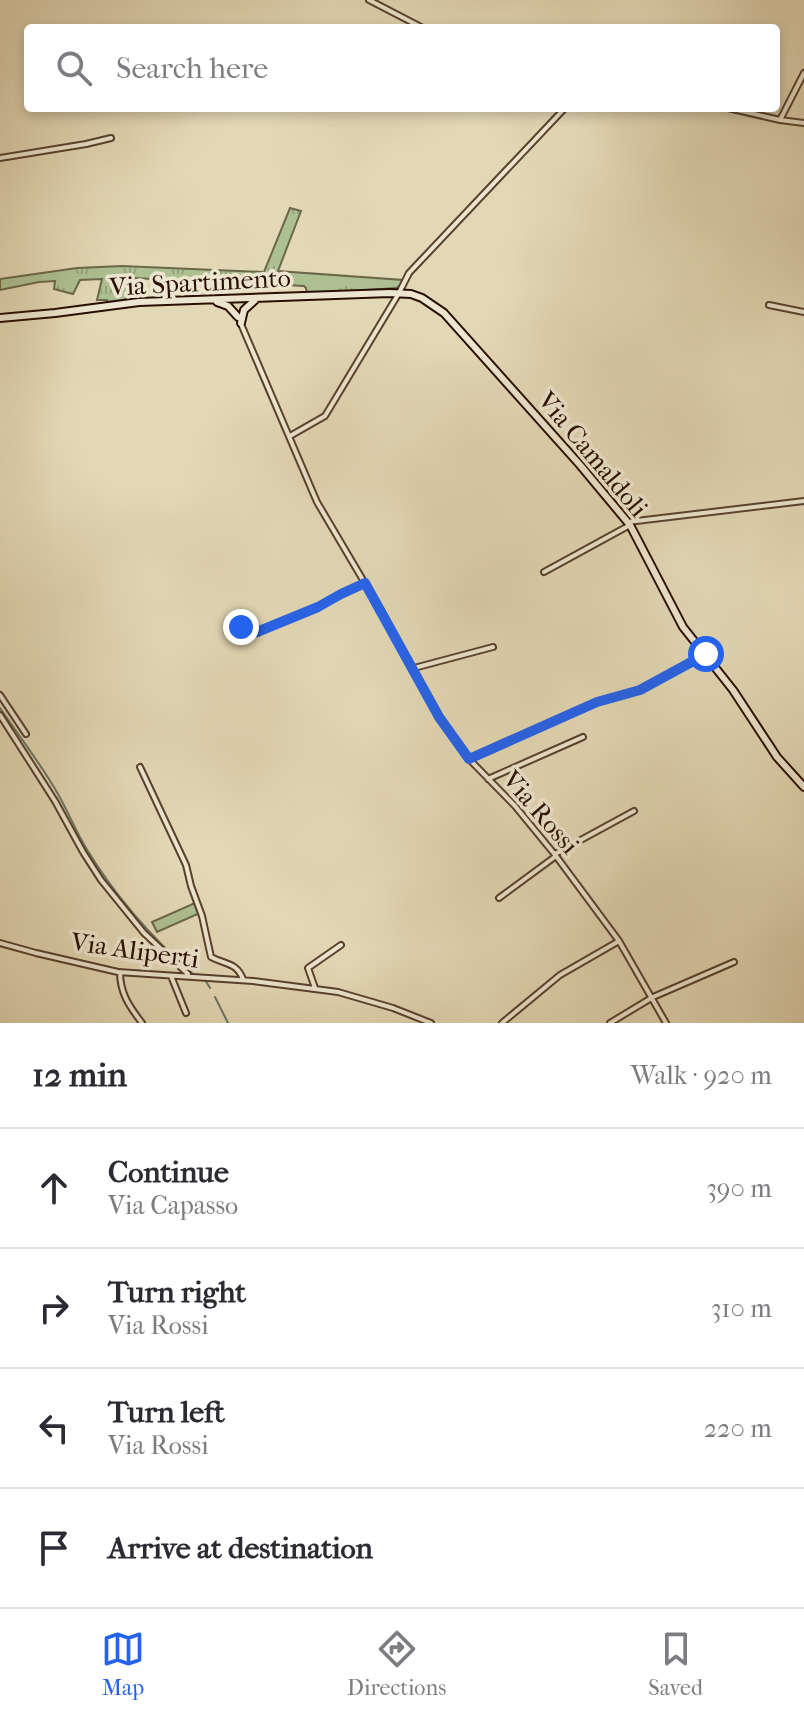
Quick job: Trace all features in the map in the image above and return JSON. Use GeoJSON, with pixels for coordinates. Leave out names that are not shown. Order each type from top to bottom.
{"type":"FeatureCollection","features":[{"type":"Feature","properties":{"kind":"street"},"geometry":{"type":"LineString","coordinates":[[369,0],[415,24]]}},
{"type":"Feature","properties":{"kind":"street"},"geometry":{"type":"LineString","coordinates":[[780,120],[804,73]]}},
{"type":"Feature","properties":{"kind":"street"},"geometry":{"type":"LineString","coordinates":[[290,436],[325,416],[401,293],[409,273],[561,112]]}},
{"type":"Feature","properties":{"kind":"street"},"geometry":{"type":"LineString","coordinates":[[745,112],[804,123]]}},
{"type":"Feature","properties":{"kind":"street"},"geometry":{"type":"LineString","coordinates":[[0,158],[111,138]]}},
{"type":"Feature","properties":{"kind":"street","name":"Via Spartimento"},"geometry":{"type":"LineString","coordinates":[[0,318],[139,302],[401,293]]}},
{"type":"Feature","properties":{"kind":"street","name":"Via Camaldoli"},"geometry":{"type":"LineString","coordinates":[[401,293],[422,298],[444,313],[629,524],[683,627],[739,698],[777,757],[804,787]]}},
{"type":"Feature","properties":{"kind":"street"},"geometry":{"type":"LineString","coordinates":[[214,300],[228,306],[240,320],[244,310],[257,298]]}},
{"type":"Feature","properties":{"kind":"street","name":"Via Rossi"},"geometry":{"type":"LineString","coordinates":[[231,299],[317,502],[439,717],[469,759],[515,806],[556,855],[619,941],[666,1023]]}},
{"type":"Feature","properties":{"kind":"street"},"geometry":{"type":"LineString","coordinates":[[769,305],[804,312]]}},
{"type":"Feature","properties":{"kind":"street"},"geometry":{"type":"LineString","coordinates":[[544,572],[629,524],[804,501]]}},
{"type":"Feature","properties":{"kind":"street"},"geometry":{"type":"LineString","coordinates":[[241,627],[251,622],[257,632],[318,607],[365,583]]}},
{"type":"Feature","properties":{"kind":"street"},"geometry":{"type":"LineString","coordinates":[[413,669],[493,647]]}},
{"type":"Feature","properties":{"kind":"street"},"geometry":{"type":"LineString","coordinates":[[469,759],[597,702],[640,690],[706,654]]}},
{"type":"Feature","properties":{"kind":"street"},"geometry":{"type":"LineString","coordinates":[[0,695],[26,734]]}},
{"type":"Feature","properties":{"kind":"street"},"geometry":{"type":"LineString","coordinates":[[0,715],[101,880],[139,927],[190,976]]}},
{"type":"Feature","properties":{"kind":"street"},"geometry":{"type":"LineString","coordinates":[[488,779],[583,737]]}},
{"type":"Feature","properties":{"kind":"street"},"geometry":{"type":"LineString","coordinates":[[140,767],[186,865],[211,957],[235,966],[244,981]]}},
{"type":"Feature","properties":{"kind":"street"},"geometry":{"type":"LineString","coordinates":[[499,898],[556,855],[634,811]]}},
{"type":"Feature","properties":{"kind":"street"},"geometry":{"type":"LineString","coordinates":[[502,1023],[560,975],[619,941]]}},
{"type":"Feature","properties":{"kind":"street","name":"Via Aliperti"},"geometry":{"type":"LineString","coordinates":[[0,943],[120,972],[315,988],[359,997],[431,1023]]}},
{"type":"Feature","properties":{"kind":"street"},"geometry":{"type":"LineString","coordinates":[[315,988],[308,968],[341,945]]}},
{"type":"Feature","properties":{"kind":"street"},"geometry":{"type":"LineString","coordinates":[[610,1023],[653,997],[734,962]]}},
{"type":"Feature","properties":{"kind":"street"},"geometry":{"type":"LineString","coordinates":[[120,972],[122,994],[142,1023]]}},
{"type":"Feature","properties":{"kind":"street"},"geometry":{"type":"LineString","coordinates":[[171,976],[186,1013]]}},
{"type":"Feature","properties":{"kind":"green space"},"geometry":{"type":"Polygon","coordinates":[[[290,208],[301,211],[278,271],[403,280],[401,285],[396,288],[307,294],[304,286],[134,278],[125,300],[107,302],[97,300],[102,279],[80,280],[73,294],[54,289],[55,281],[0,290],[0,279],[77,268],[122,266],[264,272],[290,208]]]}},
{"type":"Feature","properties":{"kind":"green space"},"geometry":{"type":"Polygon","coordinates":[[[195,903],[200,913],[157,932],[152,922],[195,903]]]}},
{"type":"Feature","properties":{"kind":"waterway"},"geometry":{"type":"LineString","coordinates":[[0,708],[51,783],[109,883],[148,931],[193,974]]}},
{"type":"Feature","properties":{"kind":"waterway"},"geometry":{"type":"LineString","coordinates":[[205,980],[210,988]]}},
{"type":"Feature","properties":{"kind":"waterway"},"geometry":{"type":"LineString","coordinates":[[215,997],[228,1023]]}},
{"type":"Feature","properties":{"kind":"route"},"geometry":{"type":"LineString","coordinates":[[241,627],[251,622],[257,632],[318,607],[365,583],[439,717],[469,759],[597,702],[640,690],[706,654]]}}]}
